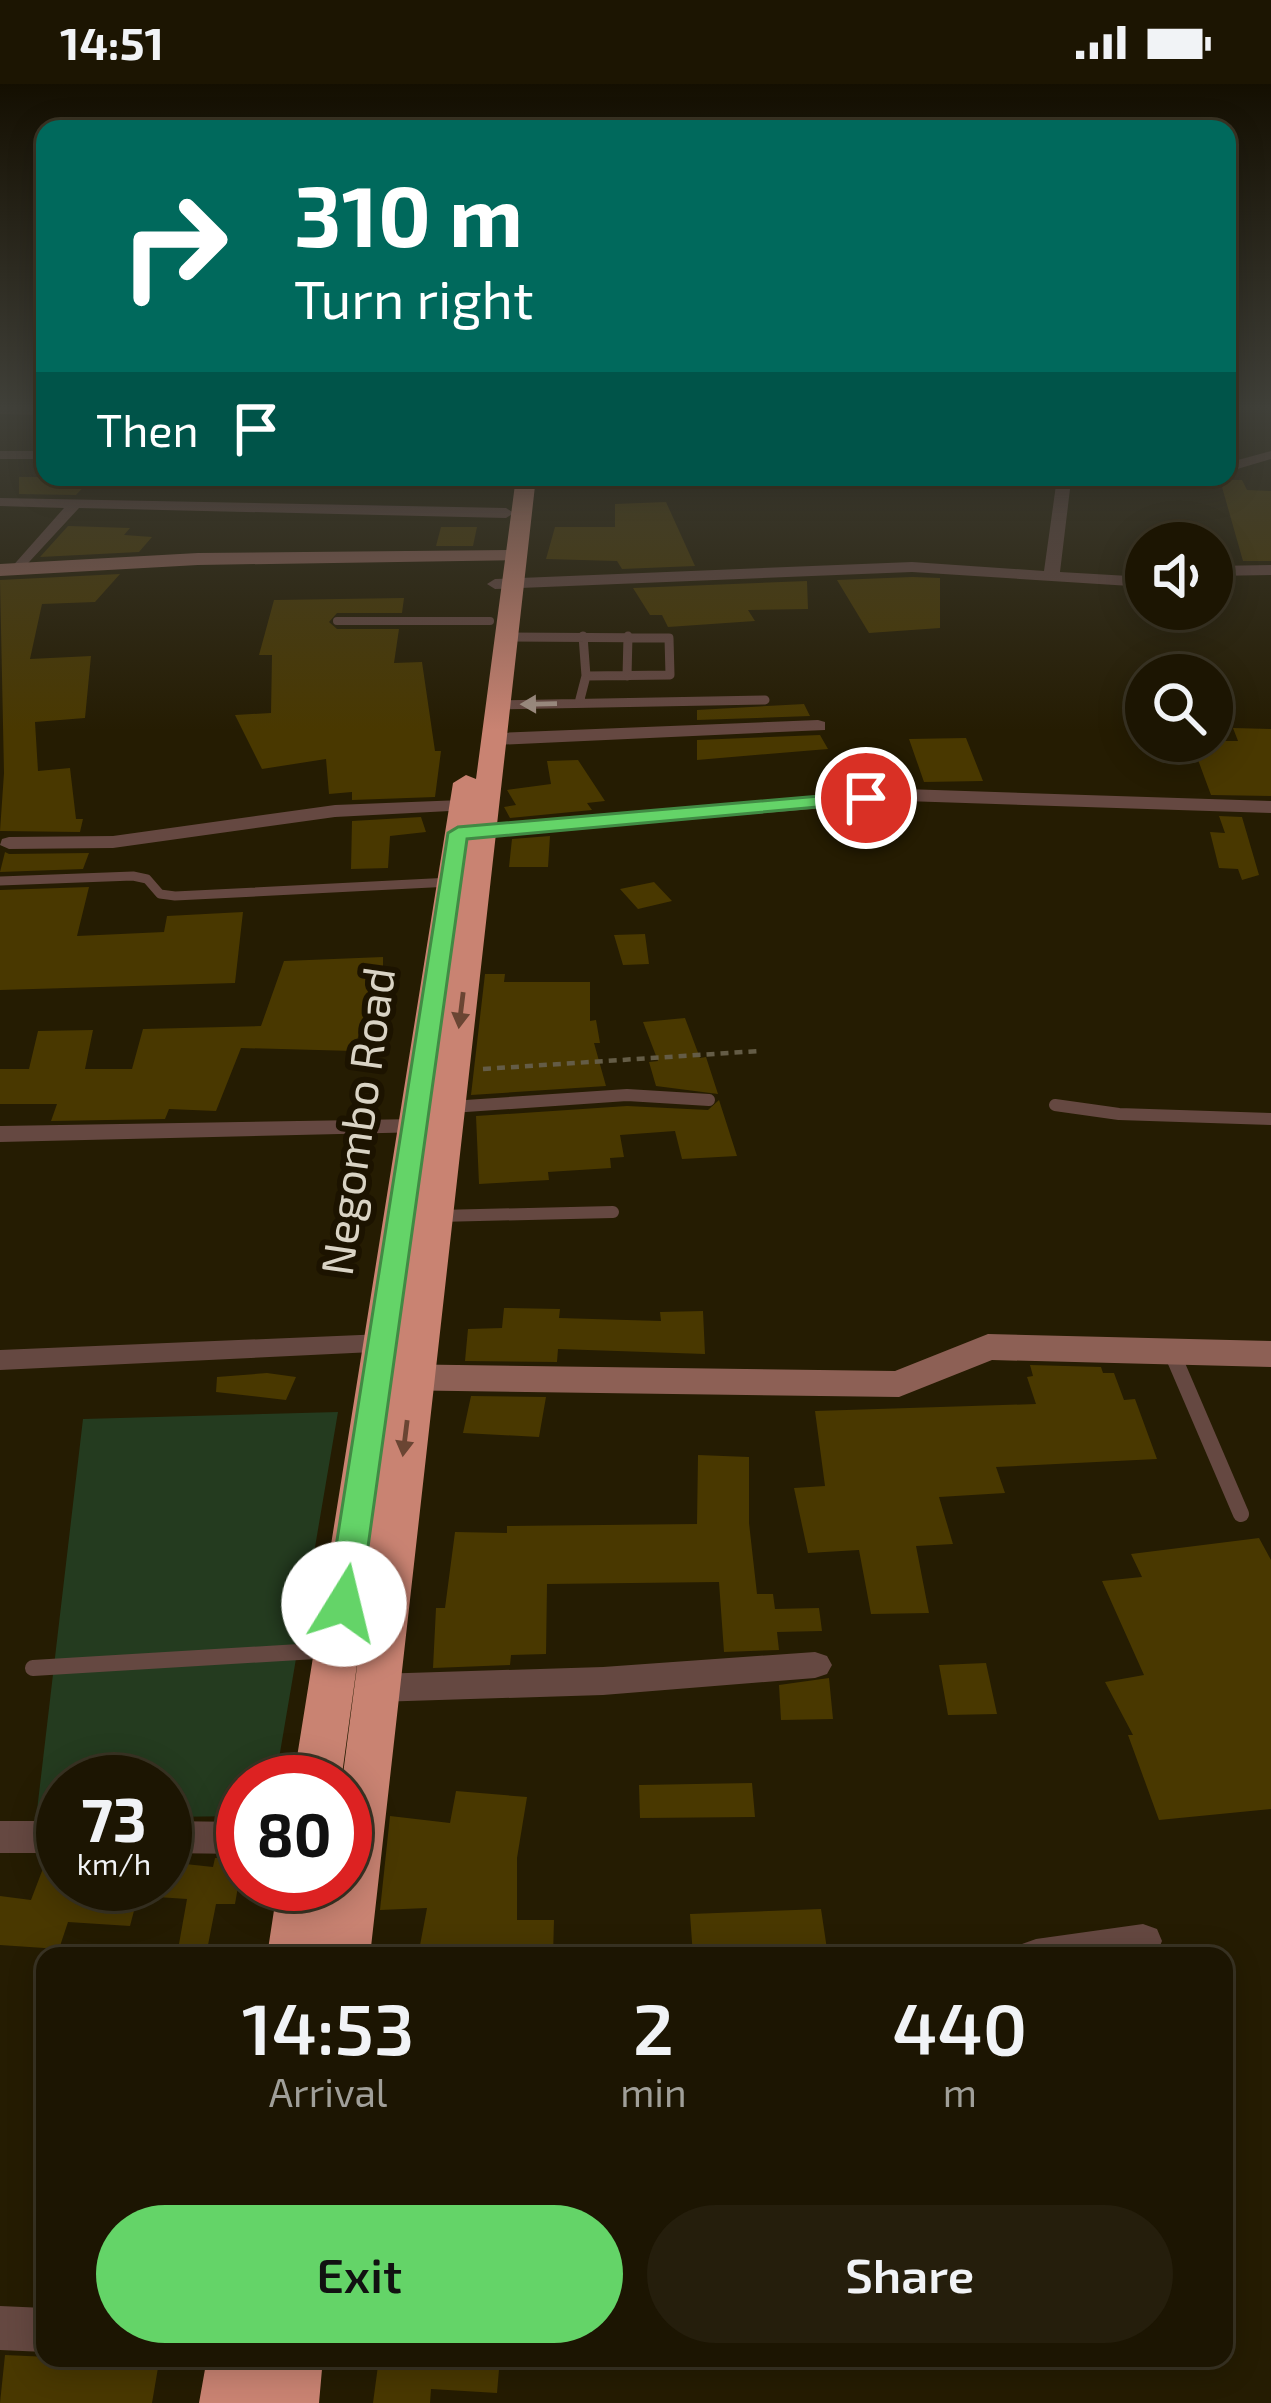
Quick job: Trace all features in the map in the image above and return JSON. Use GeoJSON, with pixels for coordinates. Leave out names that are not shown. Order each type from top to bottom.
{"type":"FeatureCollection","features":[{"type":"Feature","properties":{"kind":"highway","name":"Negombo Road"},"geometry":{"type":"LineString","coordinates":[[506,514],[506,570]]}},
{"type":"Feature","properties":{"kind":"highway","name":"Negombo Road"},"geometry":{"type":"LineString","coordinates":[[321,1755],[391,1366],[434,1216],[451,1089],[468,823],[518,514]]}},
{"type":"Feature","properties":{"kind":"highway","name":"Negombo Road"},"geometry":{"type":"LineString","coordinates":[[345,1947],[376,1688],[391,1366],[417,1127],[451,882],[497,722],[499,629]]}},
{"type":"Feature","properties":{"kind":"highway"},"geometry":{"type":"LineString","coordinates":[[293,1947],[298,1911]]}},
{"type":"Feature","properties":{"kind":"highway"},"geometry":{"type":"LineString","coordinates":[[230,2403],[236,2367]]}},
{"type":"Feature","properties":{"kind":"highway"},"geometry":{"type":"LineString","coordinates":[[288,2403],[292,2367]]}},
{"type":"Feature","properties":{"kind":"main road"},"geometry":{"type":"LineString","coordinates":[[9,570],[197,559],[506,570]]}},
{"type":"Feature","properties":{"kind":"main road"},"geometry":{"type":"LineString","coordinates":[[391,1366],[899,1384],[988,1347],[1271,1354]]}},
{"type":"Feature","properties":{"kind":"street"},"geometry":{"type":"LineString","coordinates":[[9,570],[65,514]]}},
{"type":"Feature","properties":{"kind":"street"},"geometry":{"type":"LineString","coordinates":[[1051,577],[1059,514]]}},
{"type":"Feature","properties":{"kind":"street"},"geometry":{"type":"LineString","coordinates":[[506,570],[867,567],[1125,581]]}},
{"type":"Feature","properties":{"kind":"street"},"geometry":{"type":"LineString","coordinates":[[1233,571],[1271,570]]}},
{"type":"Feature","properties":{"kind":"street"},"geometry":{"type":"LineString","coordinates":[[497,722],[818,726]]}},
{"type":"Feature","properties":{"kind":"street"},"geometry":{"type":"LineString","coordinates":[[9,843],[113,842],[335,811],[468,823],[905,795],[1271,807]]}},
{"type":"Feature","properties":{"kind":"street"},"geometry":{"type":"LineString","coordinates":[[0,1134],[417,1127]]}},
{"type":"Feature","properties":{"kind":"street"},"geometry":{"type":"LineString","coordinates":[[0,1360],[391,1366]]}},
{"type":"Feature","properties":{"kind":"street"},"geometry":{"type":"LineString","coordinates":[[376,1688],[603,1681],[815,1665]]}},
{"type":"Feature","properties":{"kind":"street"},"geometry":{"type":"LineString","coordinates":[[0,1837],[36,1837]]}},
{"type":"Feature","properties":{"kind":"street"},"geometry":{"type":"LineString","coordinates":[[1100,1947],[1143,1941]]}},
{"type":"Feature","properties":{"kind":"street"},"geometry":{"type":"LineString","coordinates":[[0,2328],[36,2330]]}},
{"type":"Feature","properties":{"kind":"lane"},"geometry":{"type":"LineString","coordinates":[[337,620],[583,636],[666,636],[670,671],[662,676],[586,676]]}},
{"type":"Feature","properties":{"kind":"lane"},"geometry":{"type":"LineString","coordinates":[[627,676],[628,635]]}},
{"type":"Feature","properties":{"kind":"lane"},"geometry":{"type":"LineString","coordinates":[[579,703],[586,676],[583,636]]}},
{"type":"Feature","properties":{"kind":"lane"},"geometry":{"type":"LineString","coordinates":[[497,722],[579,703],[765,700]]}},
{"type":"Feature","properties":{"kind":"lane"},"geometry":{"type":"LineString","coordinates":[[0,881],[133,876],[147,879],[160,894],[175,896],[451,882]]}},
{"type":"Feature","properties":{"kind":"lane"},"geometry":{"type":"LineString","coordinates":[[451,1089],[709,1100]]}},
{"type":"Feature","properties":{"kind":"lane"},"geometry":{"type":"LineString","coordinates":[[1055,1105],[1119,1114],[1271,1119]]}},
{"type":"Feature","properties":{"kind":"lane"},"geometry":{"type":"LineString","coordinates":[[434,1216],[613,1212]]}},
{"type":"Feature","properties":{"kind":"lane"},"geometry":{"type":"LineString","coordinates":[[1172,1352],[1240,1514]]}},
{"type":"Feature","properties":{"kind":"lane"},"geometry":{"type":"LineString","coordinates":[[33,1668],[337,1649]]}},
{"type":"Feature","properties":{"kind":"path"},"geometry":{"type":"LineString","coordinates":[[451,1089],[759,1051]]}},
{"type":"Feature","properties":{"kind":"green space"},"geometry":{"type":"Polygon","coordinates":[[[338,1412],[280,1755],[216,1755],[216,1816],[192,1817],[192,1755],[44,1755],[83,1419],[338,1412]]]}},
{"type":"Feature","properties":{"kind":"building"},"geometry":{"type":"Polygon","coordinates":[[[615,514],[672,514],[695,566],[622,569],[617,561],[546,559],[555,527],[615,527],[615,514]]]}},
{"type":"Feature","properties":{"kind":"building"},"geometry":{"type":"Polygon","coordinates":[[[1230,514],[1271,514],[1271,561],[1243,561],[1230,514]]]}},
{"type":"Feature","properties":{"kind":"building"},"geometry":{"type":"Polygon","coordinates":[[[68,526],[130,528],[124,535],[152,537],[139,552],[40,557],[68,526]]]}},
{"type":"Feature","properties":{"kind":"building"},"geometry":{"type":"Polygon","coordinates":[[[441,527],[477,527],[473,546],[436,546],[441,527]]]}},
{"type":"Feature","properties":{"kind":"building"},"geometry":{"type":"Polygon","coordinates":[[[120,574],[95,602],[42,604],[30,659],[91,656],[85,718],[35,722],[38,771],[70,768],[76,819],[83,819],[80,832],[0,831],[4,773],[0,580],[120,574]]]}},
{"type":"Feature","properties":{"kind":"building"},"geometry":{"type":"Polygon","coordinates":[[[940,578],[940,628],[869,633],[837,580],[940,578]]]}},
{"type":"Feature","properties":{"kind":"building"},"geometry":{"type":"Polygon","coordinates":[[[807,581],[808,609],[748,610],[755,621],[668,627],[662,615],[650,615],[633,588],[807,581]]]}},
{"type":"Feature","properties":{"kind":"building"},"geometry":{"type":"Polygon","coordinates":[[[404,598],[402,613],[337,613],[329,622],[337,629],[399,629],[394,663],[422,662],[435,751],[441,751],[435,797],[352,800],[352,792],[329,794],[326,759],[262,769],[235,715],[271,713],[272,655],[259,655],[274,600],[404,598]]]}},
{"type":"Feature","properties":{"kind":"building"},"geometry":{"type":"Polygon","coordinates":[[[804,704],[810,716],[697,720],[697,710],[804,704]]]}},
{"type":"Feature","properties":{"kind":"building"},"geometry":{"type":"Polygon","coordinates":[[[1233,728],[1271,729],[1271,796],[1211,795],[1199,762],[1233,762],[1233,741],[1238,741],[1233,728]]]}},
{"type":"Feature","properties":{"kind":"building"},"geometry":{"type":"Polygon","coordinates":[[[820,735],[828,749],[697,760],[697,740],[820,735]]]}},
{"type":"Feature","properties":{"kind":"building"},"geometry":{"type":"Polygon","coordinates":[[[966,738],[983,781],[924,782],[909,739],[966,738]]]}},
{"type":"Feature","properties":{"kind":"building"},"geometry":{"type":"Polygon","coordinates":[[[578,760],[605,801],[587,803],[592,810],[510,818],[504,807],[516,805],[507,790],[551,784],[547,761],[578,760]]]}},
{"type":"Feature","properties":{"kind":"building"},"geometry":{"type":"Polygon","coordinates":[[[1219,816],[1242,817],[1259,875],[1242,880],[1238,869],[1219,868],[1210,832],[1225,833],[1219,816]]]}},
{"type":"Feature","properties":{"kind":"building"},"geometry":{"type":"Polygon","coordinates":[[[421,817],[426,832],[390,836],[388,868],[351,869],[352,821],[421,817]]]}},
{"type":"Feature","properties":{"kind":"building"},"geometry":{"type":"Polygon","coordinates":[[[550,836],[548,867],[509,867],[512,839],[550,836]]]}},
{"type":"Feature","properties":{"kind":"building"},"geometry":{"type":"Polygon","coordinates":[[[5,852],[89,853],[83,869],[0,872],[5,852]]]}},
{"type":"Feature","properties":{"kind":"building"},"geometry":{"type":"Polygon","coordinates":[[[654,882],[672,901],[638,909],[620,889],[654,882]]]}},
{"type":"Feature","properties":{"kind":"building"},"geometry":{"type":"Polygon","coordinates":[[[89,887],[77,936],[164,932],[167,916],[243,912],[235,983],[0,990],[0,890],[89,887]]]}},
{"type":"Feature","properties":{"kind":"building"},"geometry":{"type":"Polygon","coordinates":[[[645,934],[649,964],[623,965],[614,935],[645,934]]]}},
{"type":"Feature","properties":{"kind":"building"},"geometry":{"type":"Polygon","coordinates":[[[383,957],[383,984],[391,984],[385,1011],[366,1010],[354,1051],[241,1048],[216,1111],[169,1109],[165,1119],[51,1121],[57,1104],[0,1104],[0,1069],[29,1069],[38,1031],[93,1030],[85,1069],[132,1069],[143,1029],[261,1026],[284,961],[383,957]]]}},
{"type":"Feature","properties":{"kind":"building"},"geometry":{"type":"Polygon","coordinates":[[[485,974],[505,974],[504,982],[590,982],[590,1021],[596,1020],[600,1043],[594,1043],[606,1086],[471,1095],[485,974]]]}},
{"type":"Feature","properties":{"kind":"building"},"geometry":{"type":"Polygon","coordinates":[[[685,1018],[700,1058],[706,1057],[718,1094],[656,1086],[649,1062],[658,1061],[643,1022],[685,1018]]]}},
{"type":"Feature","properties":{"kind":"building"},"geometry":{"type":"Polygon","coordinates":[[[719,1100],[737,1156],[682,1159],[675,1131],[620,1135],[624,1157],[610,1158],[611,1168],[548,1172],[549,1180],[479,1184],[476,1116],[627,1106],[708,1110],[719,1100]]]}},
{"type":"Feature","properties":{"kind":"building"},"geometry":{"type":"Polygon","coordinates":[[[504,1308],[560,1309],[559,1318],[661,1321],[660,1312],[703,1311],[705,1354],[558,1349],[557,1362],[465,1361],[468,1329],[502,1328],[504,1308]]]}},
{"type":"Feature","properties":{"kind":"building"},"geometry":{"type":"Polygon","coordinates":[[[1030,1365],[1101,1367],[1103,1373],[1114,1373],[1124,1400],[1135,1399],[1157,1459],[996,1467],[1005,1493],[939,1497],[953,1544],[916,1546],[929,1613],[871,1614],[859,1550],[808,1553],[794,1488],[825,1486],[815,1411],[1036,1404],[1027,1377],[1033,1376],[1030,1365]]]}},
{"type":"Feature","properties":{"kind":"building"},"geometry":{"type":"Polygon","coordinates":[[[267,1373],[296,1377],[286,1400],[216,1392],[217,1377],[267,1373]]]}},
{"type":"Feature","properties":{"kind":"building"},"geometry":{"type":"Polygon","coordinates":[[[471,1396],[546,1397],[539,1437],[463,1433],[471,1396]]]}},
{"type":"Feature","properties":{"kind":"building"},"geometry":{"type":"Polygon","coordinates":[[[698,1455],[749,1457],[749,1523],[757,1594],[773,1594],[775,1609],[819,1608],[822,1631],[777,1632],[779,1650],[724,1652],[719,1582],[547,1584],[546,1654],[511,1655],[510,1665],[433,1668],[436,1608],[445,1608],[455,1532],[507,1533],[507,1526],[697,1524],[698,1455]]]}},
{"type":"Feature","properties":{"kind":"building"},"geometry":{"type":"Polygon","coordinates":[[[1259,1538],[1271,1560],[1271,1809],[1159,1820],[1128,1735],[1133,1735],[1105,1682],[1144,1675],[1102,1581],[1142,1577],[1131,1554],[1259,1538]]]}},
{"type":"Feature","properties":{"kind":"building"},"geometry":{"type":"Polygon","coordinates":[[[986,1663],[997,1714],[948,1715],[939,1665],[986,1663]]]}},
{"type":"Feature","properties":{"kind":"building"},"geometry":{"type":"Polygon","coordinates":[[[829,1678],[833,1719],[781,1720],[779,1685],[829,1678]]]}},
{"type":"Feature","properties":{"kind":"building"},"geometry":{"type":"Polygon","coordinates":[[[752,1783],[755,1817],[640,1818],[639,1785],[752,1783]]]}},
{"type":"Feature","properties":{"kind":"building"},"geometry":{"type":"Polygon","coordinates":[[[456,1791],[527,1797],[517,1858],[517,1920],[554,1920],[553,1947],[420,1947],[427,1908],[380,1910],[390,1816],[450,1823],[456,1791]]]}},
{"type":"Feature","properties":{"kind":"building"},"geometry":{"type":"Polygon","coordinates":[[[216,1858],[216,1904],[208,1945],[179,1944],[185,1911],[192,1911],[192,1865],[213,1867],[216,1858]]]}},
{"type":"Feature","properties":{"kind":"building"},"geometry":{"type":"Polygon","coordinates":[[[36,1887],[36,1911],[134,1911],[130,1926],[68,1922],[60,1947],[0,1945],[0,1896],[31,1900],[36,1887]]]}},
{"type":"Feature","properties":{"kind":"building"},"geometry":{"type":"Polygon","coordinates":[[[821,1909],[827,1947],[692,1947],[690,1914],[821,1909]]]}},
{"type":"Feature","properties":{"kind":"building"},"geometry":{"type":"Polygon","coordinates":[[[5,2355],[36,2356],[36,2367],[158,2367],[152,2403],[0,2403],[5,2355]]]}},
{"type":"Feature","properties":{"kind":"building"},"geometry":{"type":"Polygon","coordinates":[[[378,2367],[499,2367],[497,2393],[431,2389],[430,2403],[373,2403],[378,2367]]]}},
{"type":"Feature","properties":{"kind":"route"},"geometry":{"type":"LineString","coordinates":[[344,1604],[458,833],[866,798]]}}]}
